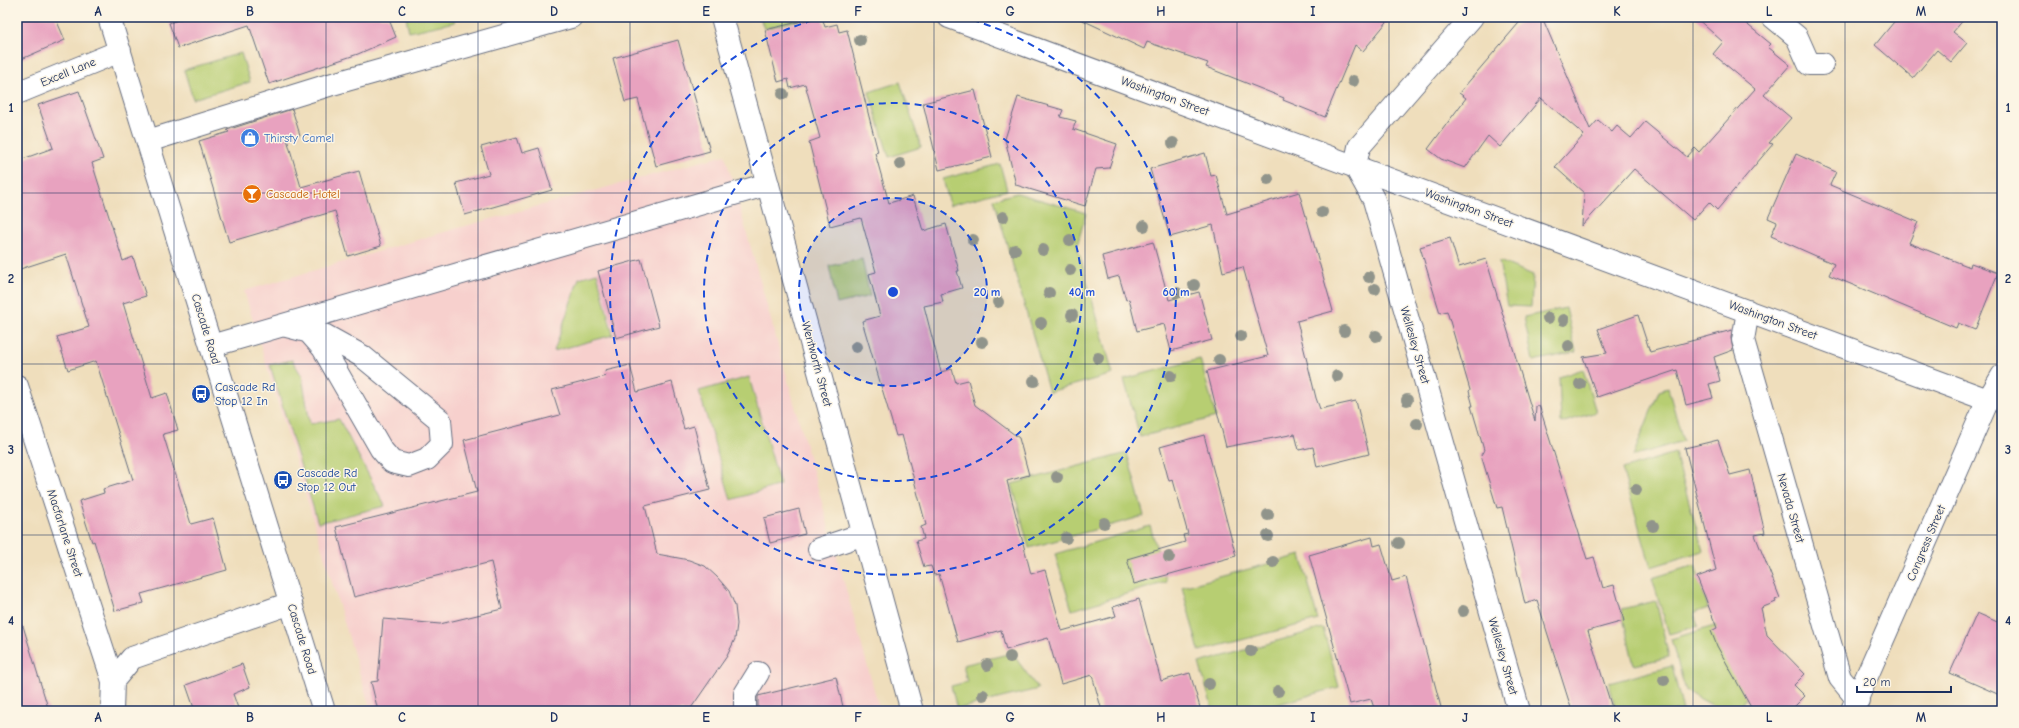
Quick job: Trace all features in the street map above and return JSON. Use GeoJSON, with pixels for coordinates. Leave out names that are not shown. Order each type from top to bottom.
{"type":"FeatureCollection","features":[{"type":"Feature","properties":{"kind":"street","name":"Cascade Road"},"geometry":{"type":"LineString","coordinates":[[109,17],[324,711]]}},
{"type":"Feature","properties":{"kind":"street"},"geometry":{"type":"LineString","coordinates":[[148,141],[329,85],[571,17]]}},
{"type":"Feature","properties":{"kind":"street","name":"Wentworth Street"},"geometry":{"type":"LineString","coordinates":[[722,17],[912,711]]}},
{"type":"Feature","properties":{"kind":"street","name":"Washington Street"},"geometry":{"type":"LineString","coordinates":[[949,17],[1988,400]]}},
{"type":"Feature","properties":{"kind":"street"},"geometry":{"type":"LineString","coordinates":[[1356,166],[1359,147],[1472,17]]}},
{"type":"Feature","properties":{"kind":"street"},"geometry":{"type":"LineString","coordinates":[[1773,17],[1798,37],[1809,64],[1822,64]]}},
{"type":"Feature","properties":{"kind":"street","name":"Excell Lane"},"geometry":{"type":"LineString","coordinates":[[17,93],[120,51]]}},
{"type":"Feature","properties":{"kind":"street","name":"Wellesley Street"},"geometry":{"type":"LineString","coordinates":[[1356,166],[1374,200],[1519,711]]}},
{"type":"Feature","properties":{"kind":"street"},"geometry":{"type":"LineString","coordinates":[[212,346],[768,184]]}},
{"type":"Feature","properties":{"kind":"street","name":"Nevada Street"},"geometry":{"type":"LineString","coordinates":[[1748,311],[1743,340],[1840,678],[1855,705]]}},
{"type":"Feature","properties":{"kind":"street"},"geometry":{"type":"LineString","coordinates":[[283,325],[326,336],[362,356],[440,420],[442,444],[427,459],[409,466],[392,462],[380,450],[323,348],[308,332]]}},
{"type":"Feature","properties":{"kind":"street","name":"Congress Street"},"geometry":{"type":"LineString","coordinates":[[1855,705],[1988,400],[2002,376]]}},
{"type":"Feature","properties":{"kind":"street","name":"Macfarlane Street"},"geometry":{"type":"LineString","coordinates":[[17,386],[113,680],[112,711]]}},
{"type":"Feature","properties":{"kind":"street"},"geometry":{"type":"LineString","coordinates":[[819,549],[864,534]]}},
{"type":"Feature","properties":{"kind":"street"},"geometry":{"type":"LineString","coordinates":[[113,680],[132,658],[291,603]]}},
{"type":"Feature","properties":{"kind":"street"},"geometry":{"type":"LineString","coordinates":[[745,711],[745,694],[758,673]]}},
{"type":"Feature","properties":{"kind":"shaded area"},"geometry":{"type":"Polygon","coordinates":[[[725,155],[880,711],[371,711],[244,291],[458,228],[725,155]]]}},
{"type":"Feature","properties":{"kind":"green space"},"geometry":{"type":"Polygon","coordinates":[[[406,17],[453,17],[455,22],[409,32],[406,17]]]}},
{"type":"Feature","properties":{"kind":"green space"},"geometry":{"type":"Polygon","coordinates":[[[760,17],[810,17],[764,29],[760,17]]]}},
{"type":"Feature","properties":{"kind":"green space"},"geometry":{"type":"Polygon","coordinates":[[[241,53],[250,82],[193,99],[184,70],[241,53]]]}},
{"type":"Feature","properties":{"kind":"green space"},"geometry":{"type":"Polygon","coordinates":[[[900,82],[921,147],[889,157],[869,92],[900,82]]]}},
{"type":"Feature","properties":{"kind":"green space"},"geometry":{"type":"Polygon","coordinates":[[[1000,164],[1007,190],[950,205],[943,179],[1000,164]]]}},
{"type":"Feature","properties":{"kind":"green space"},"geometry":{"type":"Polygon","coordinates":[[[1017,193],[1086,213],[1077,246],[1113,374],[1049,392],[994,199],[1017,193]]]}},
{"type":"Feature","properties":{"kind":"green space"},"geometry":{"type":"Polygon","coordinates":[[[862,259],[870,296],[837,304],[829,266],[862,259]]]}},
{"type":"Feature","properties":{"kind":"green space"},"geometry":{"type":"Polygon","coordinates":[[[1499,261],[1533,275],[1531,307],[1507,306],[1499,261]]]}},
{"type":"Feature","properties":{"kind":"green space"},"geometry":{"type":"Polygon","coordinates":[[[597,273],[613,335],[554,351],[579,278],[597,273]]]}},
{"type":"Feature","properties":{"kind":"green space"},"geometry":{"type":"Polygon","coordinates":[[[1566,308],[1576,352],[1533,361],[1524,317],[1566,308]]]}},
{"type":"Feature","properties":{"kind":"green space"},"geometry":{"type":"Polygon","coordinates":[[[1200,359],[1216,417],[1140,437],[1124,379],[1200,359]]]}},
{"type":"Feature","properties":{"kind":"green space"},"geometry":{"type":"Polygon","coordinates":[[[292,360],[302,376],[310,424],[339,419],[385,506],[318,523],[270,365],[292,360]]]}},
{"type":"Feature","properties":{"kind":"green space"},"geometry":{"type":"Polygon","coordinates":[[[1583,369],[1596,412],[1561,423],[1559,377],[1583,369]]]}},
{"type":"Feature","properties":{"kind":"green space"},"geometry":{"type":"Polygon","coordinates":[[[749,377],[780,485],[731,500],[699,391],[749,377]]]}},
{"type":"Feature","properties":{"kind":"green space"},"geometry":{"type":"Polygon","coordinates":[[[1668,388],[1683,441],[1633,456],[1659,391],[1668,388]]]}},
{"type":"Feature","properties":{"kind":"green space"},"geometry":{"type":"Polygon","coordinates":[[[1127,453],[1144,516],[1029,548],[1012,484],[1127,453]]]}},
{"type":"Feature","properties":{"kind":"green space"},"geometry":{"type":"Polygon","coordinates":[[[1675,453],[1703,551],[1651,567],[1622,469],[1675,453]]]}},
{"type":"Feature","properties":{"kind":"green space"},"geometry":{"type":"Polygon","coordinates":[[[1150,526],[1167,582],[1072,610],[1055,554],[1150,526]]]}},
{"type":"Feature","properties":{"kind":"green space"},"geometry":{"type":"Polygon","coordinates":[[[1301,555],[1318,620],[1199,651],[1182,587],[1301,555]]]}},
{"type":"Feature","properties":{"kind":"green space"},"geometry":{"type":"Polygon","coordinates":[[[1695,565],[1708,608],[1694,613],[1698,626],[1669,634],[1652,578],[1695,565]]]}},
{"type":"Feature","properties":{"kind":"green space"},"geometry":{"type":"Polygon","coordinates":[[[1656,601],[1669,657],[1634,665],[1621,609],[1656,601]]]}},
{"type":"Feature","properties":{"kind":"green space"},"geometry":{"type":"Polygon","coordinates":[[[1731,621],[1759,674],[1739,711],[1723,711],[1686,691],[1671,639],[1731,621]]]}},
{"type":"Feature","properties":{"kind":"green space"},"geometry":{"type":"Polygon","coordinates":[[[1323,628],[1339,687],[1254,711],[1213,711],[1199,663],[1323,628]]]}},
{"type":"Feature","properties":{"kind":"green space"},"geometry":{"type":"Polygon","coordinates":[[[1012,653],[1038,689],[957,709],[951,686],[967,682],[963,665],[1012,653]]]}},
{"type":"Feature","properties":{"kind":"green space"},"geometry":{"type":"Polygon","coordinates":[[[1672,666],[1683,711],[1616,711],[1609,683],[1672,666]]]}},
{"type":"Feature","properties":{"kind":"building"},"geometry":{"type":"Polygon","coordinates":[[[17,17],[55,17],[65,40],[17,61],[17,17]]]}},
{"type":"Feature","properties":{"kind":"building"},"geometry":{"type":"Polygon","coordinates":[[[187,17],[388,17],[396,37],[358,54],[269,84],[249,25],[178,48],[169,23],[187,17]]]}},
{"type":"Feature","properties":{"kind":"building"},"geometry":{"type":"Polygon","coordinates":[[[822,17],[825,27],[837,24],[839,32],[847,30],[878,152],[875,153],[889,203],[913,196],[923,231],[946,224],[959,271],[957,271],[962,288],[941,294],[943,302],[924,306],[941,372],[952,369],[956,383],[968,380],[975,405],[1019,438],[1029,475],[1007,481],[1031,574],[1045,570],[1062,631],[1116,616],[1113,607],[1139,599],[1161,681],[1190,673],[1201,711],[1102,711],[1092,675],[1061,684],[1048,638],[1006,650],[1001,630],[958,642],[939,574],[934,575],[931,566],[924,567],[916,541],[924,539],[921,527],[926,525],[902,435],[896,436],[862,321],[880,316],[869,274],[876,272],[861,218],[830,226],[809,142],[820,138],[805,84],[790,88],[788,79],[778,82],[765,30],[822,17]]]}},
{"type":"Feature","properties":{"kind":"building"},"geometry":{"type":"Polygon","coordinates":[[[1076,17],[1391,17],[1363,51],[1355,45],[1325,117],[1283,100],[1284,98],[1206,67],[1208,63],[1147,42],[1144,49],[1076,17]]]}},
{"type":"Feature","properties":{"kind":"building"},"geometry":{"type":"Polygon","coordinates":[[[1524,17],[1542,17],[1590,129],[1598,120],[1612,132],[1617,126],[1631,138],[1645,122],[1687,157],[1695,148],[1699,152],[1755,89],[1713,54],[1723,42],[1695,17],[1738,17],[1771,44],[1768,47],[1790,65],[1764,95],[1791,118],[1769,143],[1773,144],[1717,210],[1709,202],[1693,220],[1634,169],[1582,226],[1584,193],[1555,167],[1584,135],[1541,98],[1500,147],[1488,136],[1465,168],[1441,159],[1428,149],[1466,98],[1459,93],[1524,17]]]}},
{"type":"Feature","properties":{"kind":"building"},"geometry":{"type":"Polygon","coordinates":[[[1898,17],[1966,17],[1953,32],[1967,43],[1951,62],[1937,50],[1913,78],[1875,45],[1898,17]]]}},
{"type":"Feature","properties":{"kind":"building"},"geometry":{"type":"Polygon","coordinates":[[[678,40],[710,151],[656,166],[638,99],[625,102],[613,58],[678,40]]]}},
{"type":"Feature","properties":{"kind":"building"},"geometry":{"type":"Polygon","coordinates":[[[975,90],[992,157],[939,170],[923,103],[975,90]]]}},
{"type":"Feature","properties":{"kind":"building"},"geometry":{"type":"Polygon","coordinates":[[[79,91],[103,159],[92,163],[123,261],[133,257],[146,296],[123,303],[152,398],[167,393],[178,430],[163,434],[191,524],[213,518],[227,570],[141,594],[144,603],[115,611],[94,541],[92,542],[79,501],[104,493],[103,489],[133,480],[96,361],[68,370],[57,337],[89,327],[66,254],[17,270],[17,161],[53,148],[38,105],[79,91]]]}},
{"type":"Feature","properties":{"kind":"building"},"geometry":{"type":"Polygon","coordinates":[[[1018,97],[1063,110],[1060,117],[1076,121],[1073,129],[1117,144],[1109,168],[1096,169],[1085,206],[1016,185],[1005,139],[1018,97]]]}},
{"type":"Feature","properties":{"kind":"building"},"geometry":{"type":"Polygon","coordinates":[[[292,109],[300,135],[287,139],[301,187],[359,171],[381,246],[348,256],[335,211],[229,242],[199,141],[229,132],[227,130],[292,109]]]}},
{"type":"Feature","properties":{"kind":"building"},"geometry":{"type":"Polygon","coordinates":[[[517,137],[522,153],[539,148],[552,190],[465,215],[456,183],[489,174],[481,147],[517,137]]]}},
{"type":"Feature","properties":{"kind":"building"},"geometry":{"type":"Polygon","coordinates":[[[1205,153],[1211,176],[1216,175],[1227,214],[1299,192],[1333,311],[1297,321],[1316,398],[1320,409],[1356,401],[1369,454],[1317,467],[1313,447],[1299,450],[1295,434],[1226,447],[1207,371],[1268,356],[1243,267],[1223,272],[1213,225],[1170,237],[1150,169],[1205,153]]]}},
{"type":"Feature","properties":{"kind":"building"},"geometry":{"type":"Polygon","coordinates":[[[1796,154],[1836,172],[1830,185],[1918,222],[1909,243],[1970,267],[1971,263],[1998,273],[1975,330],[1958,323],[1956,328],[1829,275],[1834,264],[1771,236],[1777,222],[1768,218],[1796,154]]]}},
{"type":"Feature","properties":{"kind":"building"},"geometry":{"type":"Polygon","coordinates":[[[1450,238],[1459,267],[1486,259],[1535,421],[1536,406],[1539,405],[1587,559],[1594,557],[1603,588],[1614,585],[1624,621],[1588,631],[1613,711],[1572,711],[1537,600],[1525,604],[1502,507],[1497,508],[1481,455],[1484,450],[1471,406],[1473,406],[1470,390],[1447,311],[1440,313],[1420,247],[1450,238]]]}},
{"type":"Feature","properties":{"kind":"building"},"geometry":{"type":"Polygon","coordinates":[[[1153,242],[1169,300],[1199,292],[1212,340],[1171,351],[1164,324],[1137,331],[1129,299],[1126,300],[1119,276],[1108,279],[1102,256],[1153,242]]]}},
{"type":"Feature","properties":{"kind":"building"},"geometry":{"type":"Polygon","coordinates":[[[641,259],[659,326],[616,338],[598,271],[641,259]]]}},
{"type":"Feature","properties":{"kind":"building"},"geometry":{"type":"Polygon","coordinates":[[[1638,315],[1650,352],[1732,330],[1731,338],[1733,350],[1714,357],[1720,381],[1709,384],[1713,398],[1686,405],[1677,370],[1597,397],[1583,357],[1607,353],[1598,329],[1638,315]]]}},
{"type":"Feature","properties":{"kind":"building"},"geometry":{"type":"Polygon","coordinates":[[[630,365],[637,392],[672,382],[684,429],[694,426],[710,490],[645,506],[657,554],[689,560],[705,566],[729,591],[735,606],[737,624],[735,639],[727,656],[689,711],[378,711],[371,682],[378,681],[383,619],[440,624],[502,609],[491,562],[354,597],[336,527],[477,492],[464,440],[560,415],[552,390],[606,376],[605,371],[630,365]]]}},
{"type":"Feature","properties":{"kind":"building"},"geometry":{"type":"Polygon","coordinates":[[[1204,435],[1236,556],[1134,584],[1127,559],[1185,542],[1183,535],[1188,534],[1173,480],[1169,481],[1160,447],[1204,435]]]}},
{"type":"Feature","properties":{"kind":"building"},"geometry":{"type":"Polygon","coordinates":[[[1718,440],[1730,475],[1750,470],[1765,533],[1755,535],[1780,598],[1775,600],[1776,602],[1761,608],[1767,635],[1805,674],[1794,685],[1805,696],[1790,711],[1753,711],[1717,646],[1711,631],[1717,628],[1697,577],[1716,570],[1685,448],[1718,440]]]}},
{"type":"Feature","properties":{"kind":"building"},"geometry":{"type":"Polygon","coordinates":[[[799,509],[805,534],[770,543],[764,518],[799,509]]]}},
{"type":"Feature","properties":{"kind":"building"},"geometry":{"type":"Polygon","coordinates":[[[1372,537],[1374,546],[1381,544],[1392,581],[1406,577],[1442,711],[1375,711],[1371,699],[1350,704],[1309,555],[1372,537]]]}},
{"type":"Feature","properties":{"kind":"building"},"geometry":{"type":"Polygon","coordinates":[[[1977,613],[2002,624],[2002,696],[1950,673],[1977,613]]]}},
{"type":"Feature","properties":{"kind":"building"},"geometry":{"type":"Polygon","coordinates":[[[23,626],[49,711],[17,711],[17,627],[23,626]]]}},
{"type":"Feature","properties":{"kind":"building"},"geometry":{"type":"Polygon","coordinates":[[[242,664],[250,687],[233,694],[239,711],[195,711],[186,685],[242,664]]]}},
{"type":"Feature","properties":{"kind":"building"},"geometry":{"type":"Polygon","coordinates":[[[836,677],[844,711],[758,711],[758,696],[836,677]]]}},
{"type":"Feature","properties":{"kind":"place","name":"Thirsty Camel"},"geometry":{"type":"Point","coordinates":[250,138]}},
{"type":"Feature","properties":{"kind":"place","name":"Cascade Hotel"},"geometry":{"type":"Point","coordinates":[252,194]}},
{"type":"Feature","properties":{"kind":"place","name":"Cascade Rd Stop 12 In"},"geometry":{"type":"Point","coordinates":[201,394]}},
{"type":"Feature","properties":{"kind":"place","name":"Cascade Rd Stop 12 Out"},"geometry":{"type":"Point","coordinates":[283,480]}}]}
